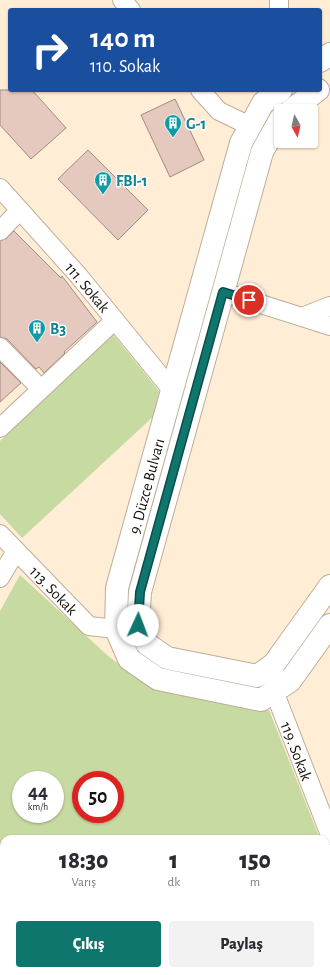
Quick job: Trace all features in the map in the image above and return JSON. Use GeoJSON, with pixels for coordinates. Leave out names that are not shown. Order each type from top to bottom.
{"type":"FeatureCollection","features":[{"type":"Feature","properties":{"kind":"main road","name":"9. Düzce Bulvarı"},"geometry":{"type":"LineString","coordinates":[[278,92],[263,103],[241,143],[117,588],[116,629],[129,659],[158,679],[261,700],[290,681],[330,625]]}},
{"type":"Feature","properties":{"kind":"main road"},"geometry":{"type":"LineString","coordinates":[[299,104],[315,92]]}},
{"type":"Feature","properties":{"kind":"main road","name":"9. Düzce Bulvarı"},"geometry":{"type":"LineString","coordinates":[[274,131],[262,152],[140,592],[138,625],[147,644],[167,658],[257,676],[274,664],[330,586]]}},
{"type":"Feature","properties":{"kind":"street"},"geometry":{"type":"LineString","coordinates":[[122,0],[129,8]]}},
{"type":"Feature","properties":{"kind":"street"},"geometry":{"type":"LineString","coordinates":[[202,92],[219,111],[250,126]]}},
{"type":"Feature","properties":{"kind":"street","name":"111. Sokak"},"geometry":{"type":"LineString","coordinates":[[0,188],[78,274],[172,390]]}},
{"type":"Feature","properties":{"kind":"street"},"geometry":{"type":"LineString","coordinates":[[0,231],[20,210]]}},
{"type":"Feature","properties":{"kind":"street"},"geometry":{"type":"LineString","coordinates":[[223,292],[330,326]]}},
{"type":"Feature","properties":{"kind":"street"},"geometry":{"type":"LineString","coordinates":[[302,317],[330,306]]}},
{"type":"Feature","properties":{"kind":"street"},"geometry":{"type":"LineString","coordinates":[[0,428],[115,320]]}},
{"type":"Feature","properties":{"kind":"street"},"geometry":{"type":"LineString","coordinates":[[0,347],[41,390]]}},
{"type":"Feature","properties":{"kind":"street","name":"113. Sokak"},"geometry":{"type":"LineString","coordinates":[[0,534],[89,626],[116,629]]}},
{"type":"Feature","properties":{"kind":"street"},"geometry":{"type":"LineString","coordinates":[[0,578],[16,551]]}},
{"type":"Feature","properties":{"kind":"street","name":"119. Sokak"},"geometry":{"type":"LineString","coordinates":[[274,664],[274,691],[330,835]]}},
{"type":"Feature","properties":{"kind":"green space"},"geometry":{"type":"Polygon","coordinates":[[[112,333],[159,391],[155,415],[22,538],[0,514],[0,441],[112,333]]]}},
{"type":"Feature","properties":{"kind":"green space"},"geometry":{"type":"Polygon","coordinates":[[[20,575],[107,655],[143,683],[215,702],[269,710],[318,835],[0,835],[0,611],[20,575]]]}},
{"type":"Feature","properties":{"kind":"building"},"geometry":{"type":"Polygon","coordinates":[[[0,90],[8,90],[8,92],[34,92],[66,128],[31,159],[0,125],[0,90]]]}},
{"type":"Feature","properties":{"kind":"building","name":"G-1"},"geometry":{"type":"Polygon","coordinates":[[[175,99],[204,160],[170,177],[141,115],[175,99]]]}},
{"type":"Feature","properties":{"kind":"building","name":"FBI-1"},"geometry":{"type":"Polygon","coordinates":[[[88,150],[148,210],[118,240],[58,179],[88,150]]]}},
{"type":"Feature","properties":{"kind":"building"},"geometry":{"type":"Polygon","coordinates":[[[14,231],[61,278],[62,276],[97,322],[64,352],[65,353],[44,373],[39,367],[36,369],[7,339],[0,337],[0,241],[7,238],[14,231]]]}},
{"type":"Feature","properties":{"kind":"building"},"geometry":{"type":"Polygon","coordinates":[[[0,362],[21,383],[0,402],[0,362]]]}},
{"type":"Feature","properties":{"kind":"place","name":"G-1"},"geometry":{"type":"Point","coordinates":[173,138]}},
{"type":"Feature","properties":{"kind":"place","name":"FBI-1"},"geometry":{"type":"Point","coordinates":[103,195]}},
{"type":"Feature","properties":{"kind":"place","name":"B3"},"geometry":{"type":"Point","coordinates":[37,343]}},
{"type":"Feature","properties":{"kind":"route"},"geometry":{"type":"LineString","coordinates":[[138,625],[140,592],[223,292],[249,300]]}}]}
